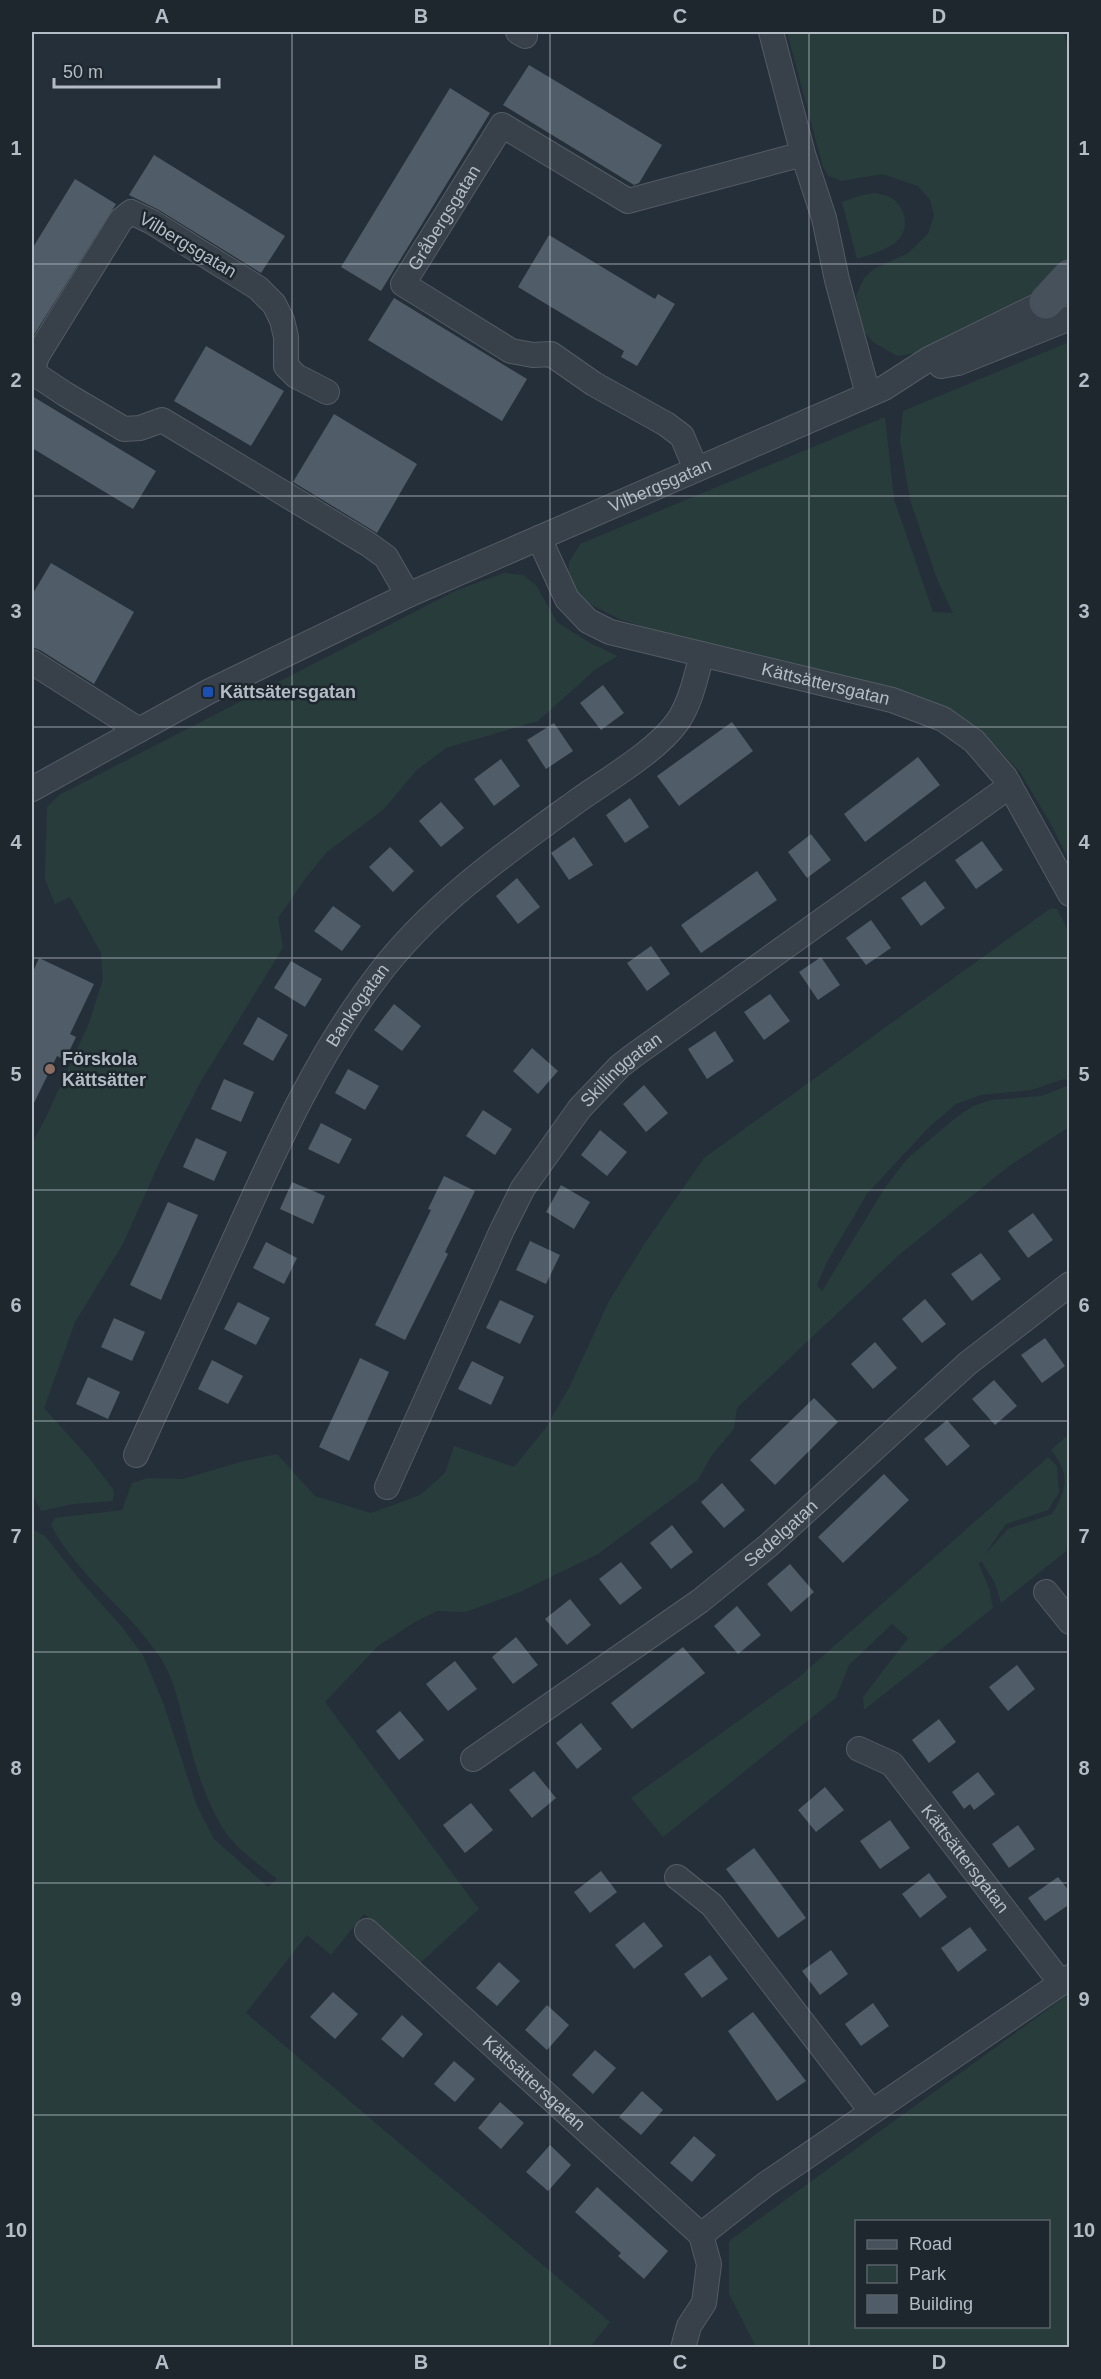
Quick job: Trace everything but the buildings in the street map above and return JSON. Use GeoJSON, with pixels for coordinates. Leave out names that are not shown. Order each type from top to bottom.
{"type":"FeatureCollection","features":[{"type":"Feature","properties":{"kind":"main road"},"geometry":{"type":"LineString","coordinates":[[1062,304],[1070,276]]}},
{"type":"Feature","properties":{"kind":"street"},"geometry":{"type":"LineString","coordinates":[[771,32],[803,154],[824,218],[837,280],[868,394]]}},
{"type":"Feature","properties":{"kind":"street","name":"Gråbergsgatan"},"geometry":{"type":"LineString","coordinates":[[696,469],[682,436],[666,424],[594,384],[551,354],[533,355],[511,351],[402,284],[502,125],[628,201],[803,154]]}},
{"type":"Feature","properties":{"kind":"street","name":"Vilbergsgatan"},"geometry":{"type":"LineString","coordinates":[[327,392],[296,376],[286,366],[286,336],[282,320],[274,304],[258,288],[152,222],[131,212],[121,220],[37,356],[32,372],[124,429],[140,428],[162,420],[368,544],[386,557],[408,595]]}},
{"type":"Feature","properties":{"kind":"street","name":"Vilbergsgatan"},"geometry":{"type":"LineString","coordinates":[[32,789],[208,692],[408,595],[884,388],[929,359],[1062,304]]}},
{"type":"Feature","properties":{"kind":"street","name":"Kättsättersgatan"},"geometry":{"type":"LineString","coordinates":[[539,538],[567,599],[588,621],[610,632],[892,700],[943,719],[974,741],[1010,786],[1070,894]]}},
{"type":"Feature","properties":{"kind":"street","name":"Bankogatan"},"geometry":{"type":"LineString","coordinates":[[136,1455],[262,1178],[307,1088],[338,1034],[376,977],[441,908],[470,882],[543,826],[659,743],[679,720],[691,694],[702,654]]}},
{"type":"Feature","properties":{"kind":"street"},"geometry":{"type":"LineString","coordinates":[[32,662],[140,730]]}},
{"type":"Feature","properties":{"kind":"street","name":"Skillinggatan"},"geometry":{"type":"LineString","coordinates":[[387,1487],[523,1188],[580,1108],[620,1066],[633,1056],[1010,786]]}},
{"type":"Feature","properties":{"kind":"street","name":"Sedelgatan"},"geometry":{"type":"LineString","coordinates":[[473,1759],[700,1600],[769,1545],[967,1364],[1070,1284]]}},
{"type":"Feature","properties":{"kind":"street"},"geometry":{"type":"LineString","coordinates":[[1046,1592],[1070,1622]]}},
{"type":"Feature","properties":{"kind":"street","name":"Kättsättersgatan"},"geometry":{"type":"LineString","coordinates":[[367,1931],[701,2235],[766,2184],[1065,1980],[892,1764],[859,1749]]}},
{"type":"Feature","properties":{"kind":"street"},"geometry":{"type":"LineString","coordinates":[[677,1877],[712,1905],[872,2112]]}},
{"type":"Feature","properties":{"kind":"street"},"geometry":{"type":"LineString","coordinates":[[683,2348],[689,2326],[704,2303],[709,2264],[701,2235]]}},
{"type":"Feature","properties":{"kind":"green space"},"geometry":{"type":"Polygon","coordinates":[[[787,32],[1063,32],[1070,52],[1070,255],[1055,276],[1039,289],[929,351],[897,356],[873,342],[860,327],[856,296],[864,278],[874,269],[908,253],[928,234],[934,216],[930,200],[918,186],[882,174],[842,181],[828,176],[823,167],[787,32]]]}},
{"type":"Feature","properties":{"kind":"green space"},"geometry":{"type":"Polygon","coordinates":[[[876,193],[890,197],[899,205],[904,216],[905,227],[900,238],[891,246],[857,259],[842,202],[876,193]]]}},
{"type":"Feature","properties":{"kind":"green space"},"geometry":{"type":"Polygon","coordinates":[[[1069,342],[1069,861],[1052,826],[1020,772],[979,728],[927,699],[848,676],[660,632],[619,619],[588,603],[568,582],[569,562],[580,544],[885,417],[894,499],[933,612],[953,613],[937,579],[910,500],[900,441],[903,411],[1069,342]]]}},
{"type":"Feature","properties":{"kind":"green space"},"geometry":{"type":"Polygon","coordinates":[[[504,573],[523,575],[536,585],[557,622],[590,643],[618,656],[596,669],[538,721],[446,748],[417,770],[383,810],[327,852],[278,918],[283,948],[201,1081],[160,1161],[123,1244],[75,1322],[44,1408],[114,1490],[113,1501],[74,1504],[41,1511],[32,1494],[32,1144],[89,1023],[103,979],[101,953],[70,897],[55,904],[45,880],[47,807],[59,795],[457,590],[504,573]]]}},
{"type":"Feature","properties":{"kind":"green space"},"geometry":{"type":"Polygon","coordinates":[[[1051,908],[1057,909],[1069,932],[1069,1081],[1064,1079],[1031,1090],[981,1095],[956,1104],[928,1128],[867,1194],[827,1262],[817,1285],[822,1291],[886,1186],[907,1159],[973,1106],[991,1100],[1042,1096],[1069,1085],[1069,1127],[1009,1166],[899,1255],[737,1408],[734,1429],[712,1455],[698,1480],[598,1554],[520,1592],[466,1612],[437,1611],[415,1622],[378,1646],[325,1702],[479,1909],[419,1964],[364,1914],[331,1955],[307,1935],[246,2013],[610,2322],[590,2347],[32,2347],[32,1529],[45,1536],[79,1579],[123,1628],[144,1657],[164,1705],[197,1806],[214,1839],[268,1887],[277,1879],[231,1840],[207,1797],[189,1744],[174,1687],[163,1662],[136,1627],[62,1544],[51,1525],[55,1518],[122,1510],[132,1483],[148,1478],[183,1479],[277,1454],[315,1496],[371,1513],[420,1495],[445,1473],[454,1446],[514,1467],[545,1429],[569,1388],[609,1301],[645,1243],[704,1158],[1051,908]]]}},
{"type":"Feature","properties":{"kind":"green space"},"geometry":{"type":"Polygon","coordinates":[[[1069,1434],[1069,1549],[1001,1603],[995,1583],[981,1561],[979,1564],[989,1588],[993,1608],[864,1710],[863,1697],[908,1638],[892,1624],[849,1665],[836,1698],[663,1837],[631,1798],[798,1678],[1048,1457],[1057,1466],[1059,1493],[1048,1510],[1006,1524],[985,1554],[1008,1529],[1052,1514],[1064,1490],[1065,1482],[1062,1467],[1051,1450],[1069,1434]]]}},
{"type":"Feature","properties":{"kind":"green space"},"geometry":{"type":"Polygon","coordinates":[[[1069,1994],[1069,2347],[756,2347],[729,2294],[729,2241],[1069,1994]]]}},
{"type":"Feature","properties":{"kind":"place","name":"Kättsätersgatan"},"geometry":{"type":"Point","coordinates":[208,692]}},
{"type":"Feature","properties":{"kind":"place","name":"Förskola Kättsätter"},"geometry":{"type":"Point","coordinates":[50,1069]}}]}
